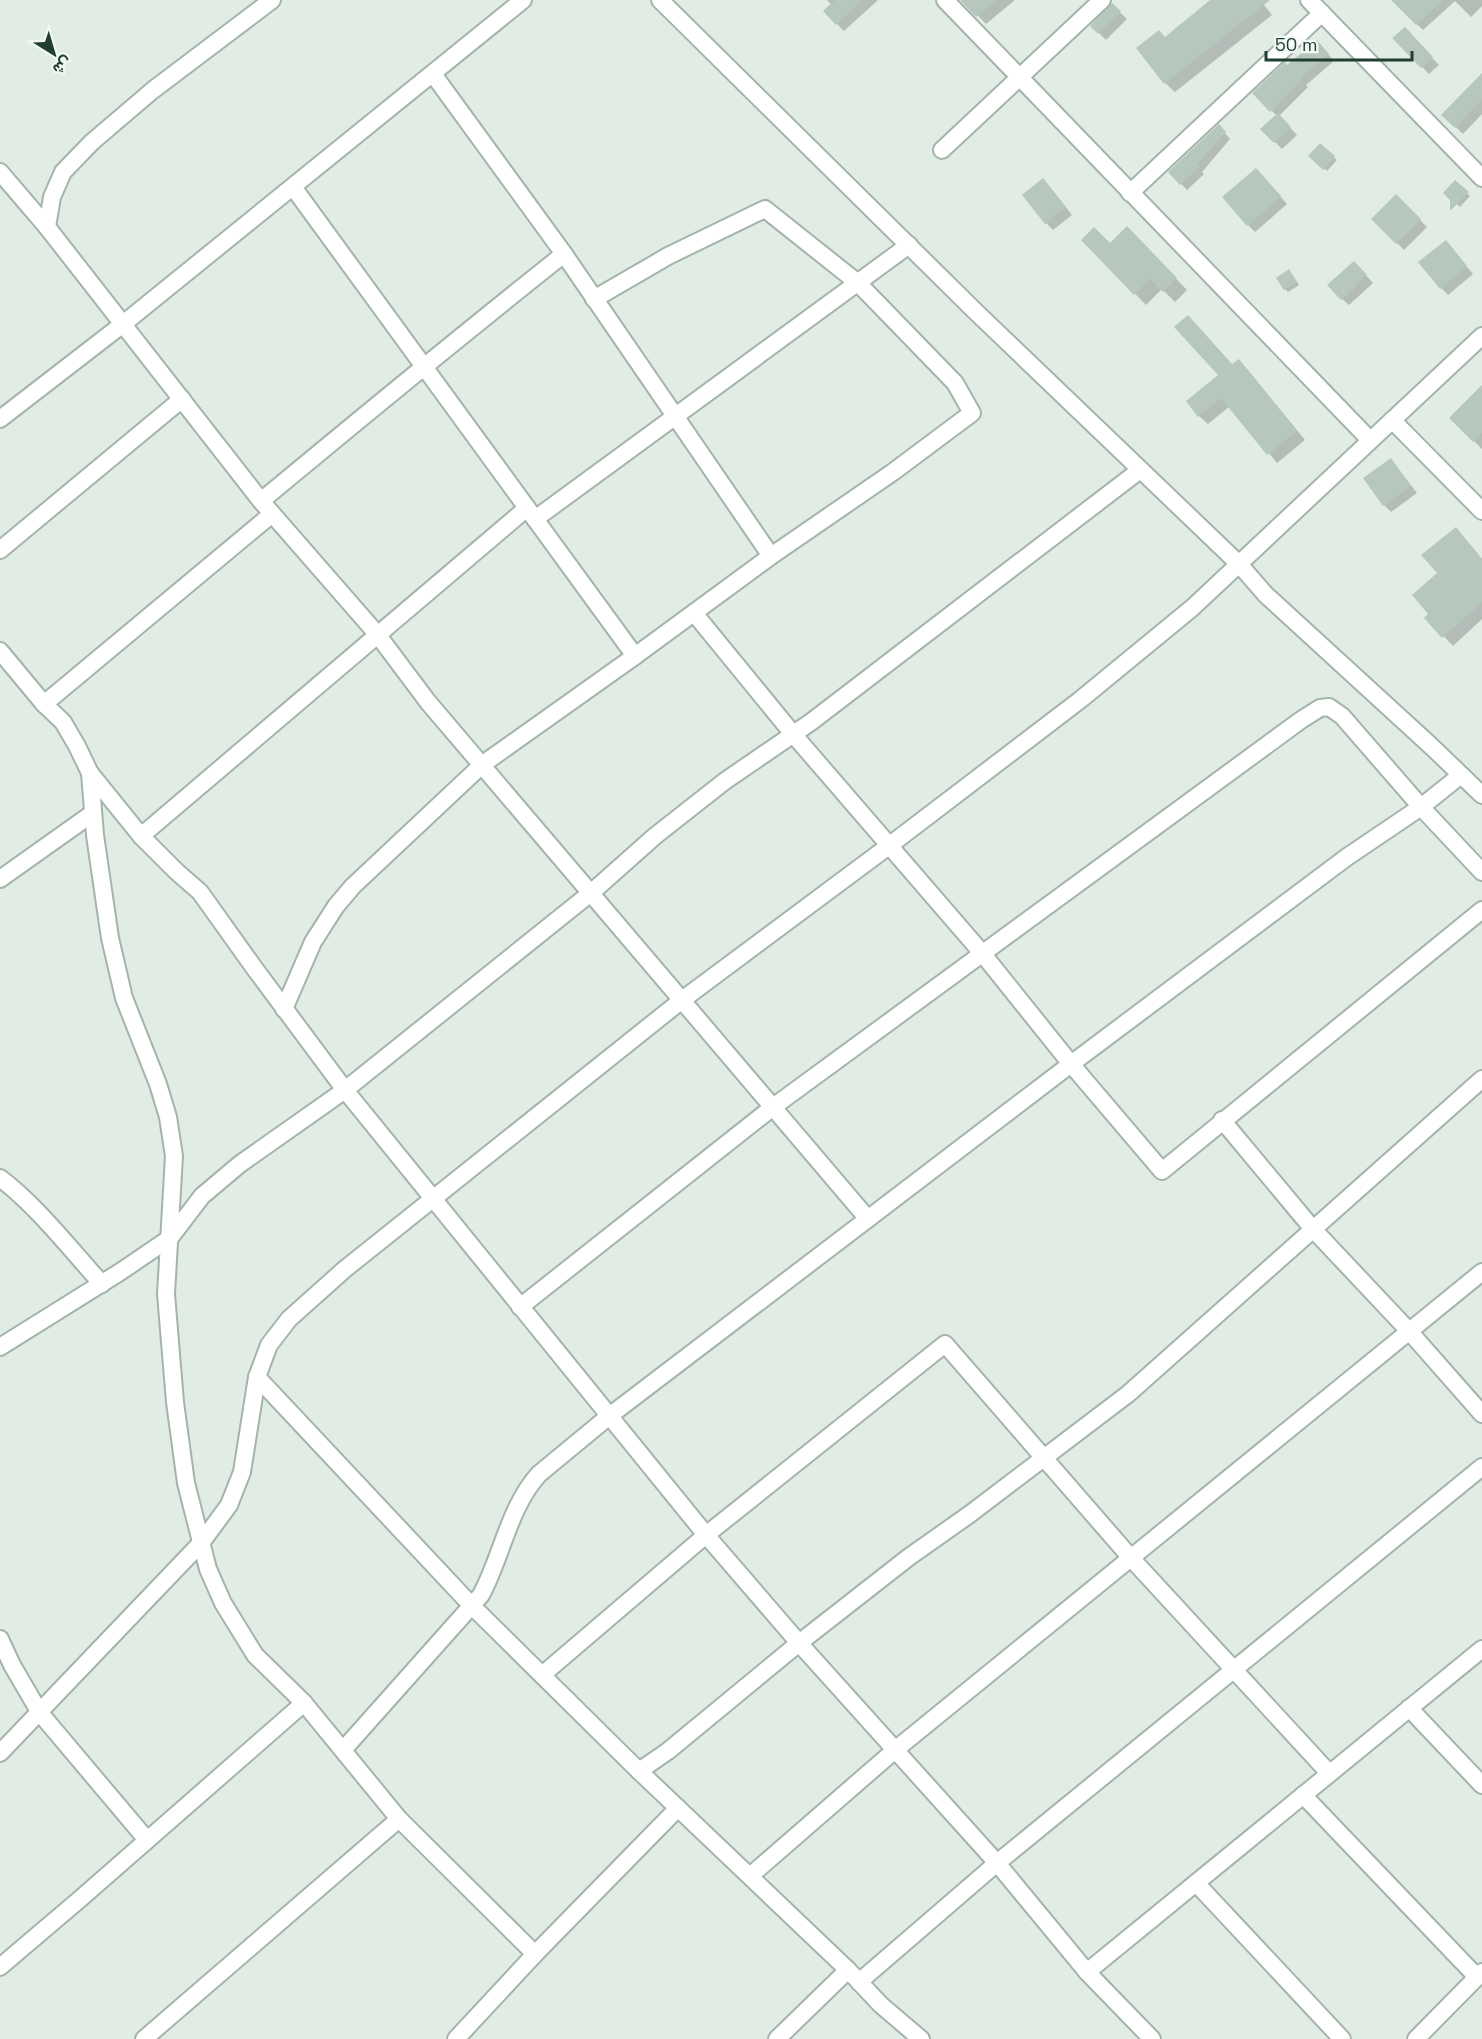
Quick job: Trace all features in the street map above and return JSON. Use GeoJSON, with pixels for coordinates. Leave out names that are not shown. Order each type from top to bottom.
{"type":"FeatureCollection","features":[{"type":"Feature","properties":{"kind":"street"},"geometry":{"type":"LineString","coordinates":[[47,227],[52,197],[63,172],[92,142],[153,90],[272,0]]}},
{"type":"Feature","properties":{"kind":"street"},"geometry":{"type":"LineString","coordinates":[[0,419],[123,324],[523,0]]}},
{"type":"Feature","properties":{"kind":"street"},"geometry":{"type":"LineString","coordinates":[[660,0],[1239,564],[1266,595],[1480,790]]}},
{"type":"Feature","properties":{"kind":"street"},"geometry":{"type":"LineString","coordinates":[[945,0],[1370,440]]}},
{"type":"Feature","properties":{"kind":"street"},"geometry":{"type":"LineString","coordinates":[[942,150],[1102,0]]}},
{"type":"Feature","properties":{"kind":"street"},"geometry":{"type":"LineString","coordinates":[[1309,0],[1482,178]]}},
{"type":"Feature","properties":{"kind":"street"},"geometry":{"type":"LineString","coordinates":[[1130,193],[1322,14]]}},
{"type":"Feature","properties":{"kind":"street"},"geometry":{"type":"LineString","coordinates":[[433,74],[564,255],[771,556]]}},
{"type":"Feature","properties":{"kind":"street"},"geometry":{"type":"LineString","coordinates":[[0,172],[47,227],[261,501],[377,634],[428,702],[868,1219]]}},
{"type":"Feature","properties":{"kind":"street"},"geometry":{"type":"LineString","coordinates":[[293,187],[635,656]]}},
{"type":"Feature","properties":{"kind":"street"},"geometry":{"type":"LineString","coordinates":[[284,1009],[313,942],[336,906],[353,886],[483,764],[972,414],[955,383],[858,282],[765,209],[668,256],[594,299]]}},
{"type":"Feature","properties":{"kind":"street"},"geometry":{"type":"LineString","coordinates":[[141,836],[377,634],[531,514],[675,417],[909,245]]}},
{"type":"Feature","properties":{"kind":"street"},"geometry":{"type":"LineString","coordinates":[[261,501],[384,401],[423,366],[564,255]]}},
{"type":"Feature","properties":{"kind":"street"},"geometry":{"type":"LineString","coordinates":[[0,1753],[201,1544],[229,1504],[242,1472],[257,1377],[269,1345],[289,1319],[345,1269],[682,1000],[1080,700],[1192,608],[1482,336]]}},
{"type":"Feature","properties":{"kind":"street"},"geometry":{"type":"LineString","coordinates":[[0,550],[182,399]]}},
{"type":"Feature","properties":{"kind":"street"},"geometry":{"type":"LineString","coordinates":[[1392,420],[1482,511]]}},
{"type":"Feature","properties":{"kind":"street"},"geometry":{"type":"LineString","coordinates":[[0,1347],[102,1284],[170,1238],[202,1196],[240,1164],[345,1090],[592,892],[725,781],[794,734],[1140,470]]}},
{"type":"Feature","properties":{"kind":"street"},"geometry":{"type":"LineString","coordinates":[[44,704],[272,514]]}},
{"type":"Feature","properties":{"kind":"street"},"geometry":{"type":"LineString","coordinates":[[694,613],[794,734],[982,953],[1071,1064],[1162,1171],[1482,910]]}},
{"type":"Feature","properties":{"kind":"street"},"geometry":{"type":"LineString","coordinates":[[3,661],[63,722],[90,773],[141,836],[200,892],[345,1090],[706,1535],[799,1643],[997,1863],[1087,1972],[1152,2039]]}},
{"type":"Feature","properties":{"kind":"street"},"geometry":{"type":"LineString","coordinates":[[520,1307],[773,1107],[1320,708],[1329,707],[1341,716],[1482,872]]}},
{"type":"Feature","properties":{"kind":"street"},"geometry":{"type":"LineString","coordinates":[[90,773],[93,813],[110,938],[122,988],[158,1084],[174,1156],[166,1294],[175,1402],[186,1482],[208,1569],[223,1603],[255,1655],[304,1703],[399,1819],[535,1954]]}},
{"type":"Feature","properties":{"kind":"street"},"geometry":{"type":"LineString","coordinates":[[343,1750],[472,1606],[488,1581],[519,1504],[539,1474],[608,1417],[1071,1064],[1347,857],[1421,807],[1461,775]]}},
{"type":"Feature","properties":{"kind":"street"},"geometry":{"type":"LineString","coordinates":[[0,879],[93,813]]}},
{"type":"Feature","properties":{"kind":"street"},"geometry":{"type":"LineString","coordinates":[[639,1772],[909,1557],[970,1514],[1128,1394],[1482,1079]]}},
{"type":"Feature","properties":{"kind":"street"},"geometry":{"type":"LineString","coordinates":[[1222,1120],[1312,1228],[1409,1331],[1482,1414]]}},
{"type":"Feature","properties":{"kind":"street"},"geometry":{"type":"LineString","coordinates":[[0,1178],[11,1186],[102,1284]]}},
{"type":"Feature","properties":{"kind":"street"},"geometry":{"type":"LineString","coordinates":[[750,1876],[895,1750],[1482,1272]]}},
{"type":"Feature","properties":{"kind":"street"},"geometry":{"type":"LineString","coordinates":[[542,1675],[706,1535],[945,1344],[1131,1558],[1329,1773]]}},
{"type":"Feature","properties":{"kind":"street"},"geometry":{"type":"LineString","coordinates":[[257,1377],[472,1606],[639,1772],[750,1876],[881,2005],[921,2039]]}},
{"type":"Feature","properties":{"kind":"street"},"geometry":{"type":"LineString","coordinates":[[777,2039],[997,1863],[1482,1467]]}},
{"type":"Feature","properties":{"kind":"street"},"geometry":{"type":"LineString","coordinates":[[0,1639],[12,1665],[40,1713],[147,1840]]}},
{"type":"Feature","properties":{"kind":"street"},"geometry":{"type":"LineString","coordinates":[[1087,1972],[1482,1649]]}},
{"type":"Feature","properties":{"kind":"street"},"geometry":{"type":"LineString","coordinates":[[0,1967],[304,1703]]}},
{"type":"Feature","properties":{"kind":"street"},"geometry":{"type":"LineString","coordinates":[[1409,1708],[1482,1785]]}},
{"type":"Feature","properties":{"kind":"street"},"geometry":{"type":"LineString","coordinates":[[1303,1795],[1479,1975],[1416,2039]]}},
{"type":"Feature","properties":{"kind":"street"},"geometry":{"type":"LineString","coordinates":[[456,2039],[535,1954],[678,1808]]}},
{"type":"Feature","properties":{"kind":"street"},"geometry":{"type":"LineString","coordinates":[[144,2039],[399,1819]]}},
{"type":"Feature","properties":{"kind":"street"},"geometry":{"type":"LineString","coordinates":[[1196,1883],[1342,2039]]}},
{"type":"Feature","properties":{"kind":"building"},"geometry":{"type":"Polygon","coordinates":[[[835,0],[863,0],[836,25],[823,11],[835,0]]]}},
{"type":"Feature","properties":{"kind":"building"},"geometry":{"type":"Polygon","coordinates":[[[960,0],[997,0],[976,17],[960,0]]]}},
{"type":"Feature","properties":{"kind":"building"},"geometry":{"type":"Polygon","coordinates":[[[1210,0],[1270,0],[1164,84],[1136,48],[1159,30],[1165,37],[1210,0]]]}},
{"type":"Feature","properties":{"kind":"building"},"geometry":{"type":"Polygon","coordinates":[[[1391,0],[1443,0],[1416,25],[1391,0]]]}},
{"type":"Feature","properties":{"kind":"building"},"geometry":{"type":"Polygon","coordinates":[[[1112,3],[1121,11],[1098,34],[1090,26],[1112,3]]]}},
{"type":"Feature","properties":{"kind":"building"},"geometry":{"type":"Polygon","coordinates":[[[1405,27],[1433,57],[1421,68],[1392,38],[1405,27]]]}},
{"type":"Feature","properties":{"kind":"building"},"geometry":{"type":"Polygon","coordinates":[[[1317,40],[1329,54],[1300,78],[1302,80],[1270,112],[1252,93],[1285,62],[1287,65],[1317,40]]]}},
{"type":"Feature","properties":{"kind":"building"},"geometry":{"type":"Polygon","coordinates":[[[1482,73],[1482,100],[1455,128],[1441,115],[1482,73]]]}},
{"type":"Feature","properties":{"kind":"building"},"geometry":{"type":"Polygon","coordinates":[[[1278,113],[1291,127],[1274,143],[1260,129],[1278,113]]]}},
{"type":"Feature","properties":{"kind":"building"},"geometry":{"type":"Polygon","coordinates":[[[1219,124],[1226,132],[1197,165],[1200,167],[1180,185],[1168,172],[1219,124]]]}},
{"type":"Feature","properties":{"kind":"building"},"geometry":{"type":"Polygon","coordinates":[[[1320,143],[1335,156],[1323,170],[1308,156],[1320,143]]]}},
{"type":"Feature","properties":{"kind":"building"},"geometry":{"type":"Polygon","coordinates":[[[1256,168],[1281,196],[1247,226],[1222,197],[1256,168]]]}},
{"type":"Feature","properties":{"kind":"building"},"geometry":{"type":"Polygon","coordinates":[[[1043,178],[1066,207],[1045,224],[1022,195],[1043,178]]]}},
{"type":"Feature","properties":{"kind":"building"},"geometry":{"type":"Polygon","coordinates":[[[1455,180],[1469,192],[1450,211],[1450,200],[1443,193],[1455,180]]]}},
{"type":"Feature","properties":{"kind":"building"},"geometry":{"type":"Polygon","coordinates":[[[1396,194],[1421,219],[1396,244],[1371,219],[1396,194]]]}},
{"type":"Feature","properties":{"kind":"building"},"geometry":{"type":"Polygon","coordinates":[[[1127,226],[1177,278],[1163,292],[1150,279],[1134,295],[1081,240],[1094,227],[1110,243],[1127,226]]]}},
{"type":"Feature","properties":{"kind":"building"},"geometry":{"type":"Polygon","coordinates":[[[1446,240],[1467,266],[1440,289],[1418,262],[1446,240]]]}},
{"type":"Feature","properties":{"kind":"building"},"geometry":{"type":"Polygon","coordinates":[[[1354,261],[1367,275],[1341,300],[1327,285],[1354,261]]]}},
{"type":"Feature","properties":{"kind":"building"},"geometry":{"type":"Polygon","coordinates":[[[1289,269],[1297,282],[1284,290],[1276,278],[1289,269]]]}},
{"type":"Feature","properties":{"kind":"building"},"geometry":{"type":"Polygon","coordinates":[[[1188,315],[1232,364],[1239,359],[1297,431],[1267,455],[1221,398],[1198,417],[1186,401],[1218,375],[1174,327],[1188,315]]]}},
{"type":"Feature","properties":{"kind":"building"},"geometry":{"type":"Polygon","coordinates":[[[1482,385],[1482,433],[1473,442],[1449,418],[1482,385]]]}},
{"type":"Feature","properties":{"kind":"building"},"geometry":{"type":"Polygon","coordinates":[[[1391,458],[1411,486],[1383,506],[1363,478],[1391,458]]]}},
{"type":"Feature","properties":{"kind":"building"},"geometry":{"type":"Polygon","coordinates":[[[1456,527],[1482,559],[1482,602],[1442,638],[1424,618],[1428,614],[1412,595],[1437,573],[1421,555],[1456,527]]]}}]}
